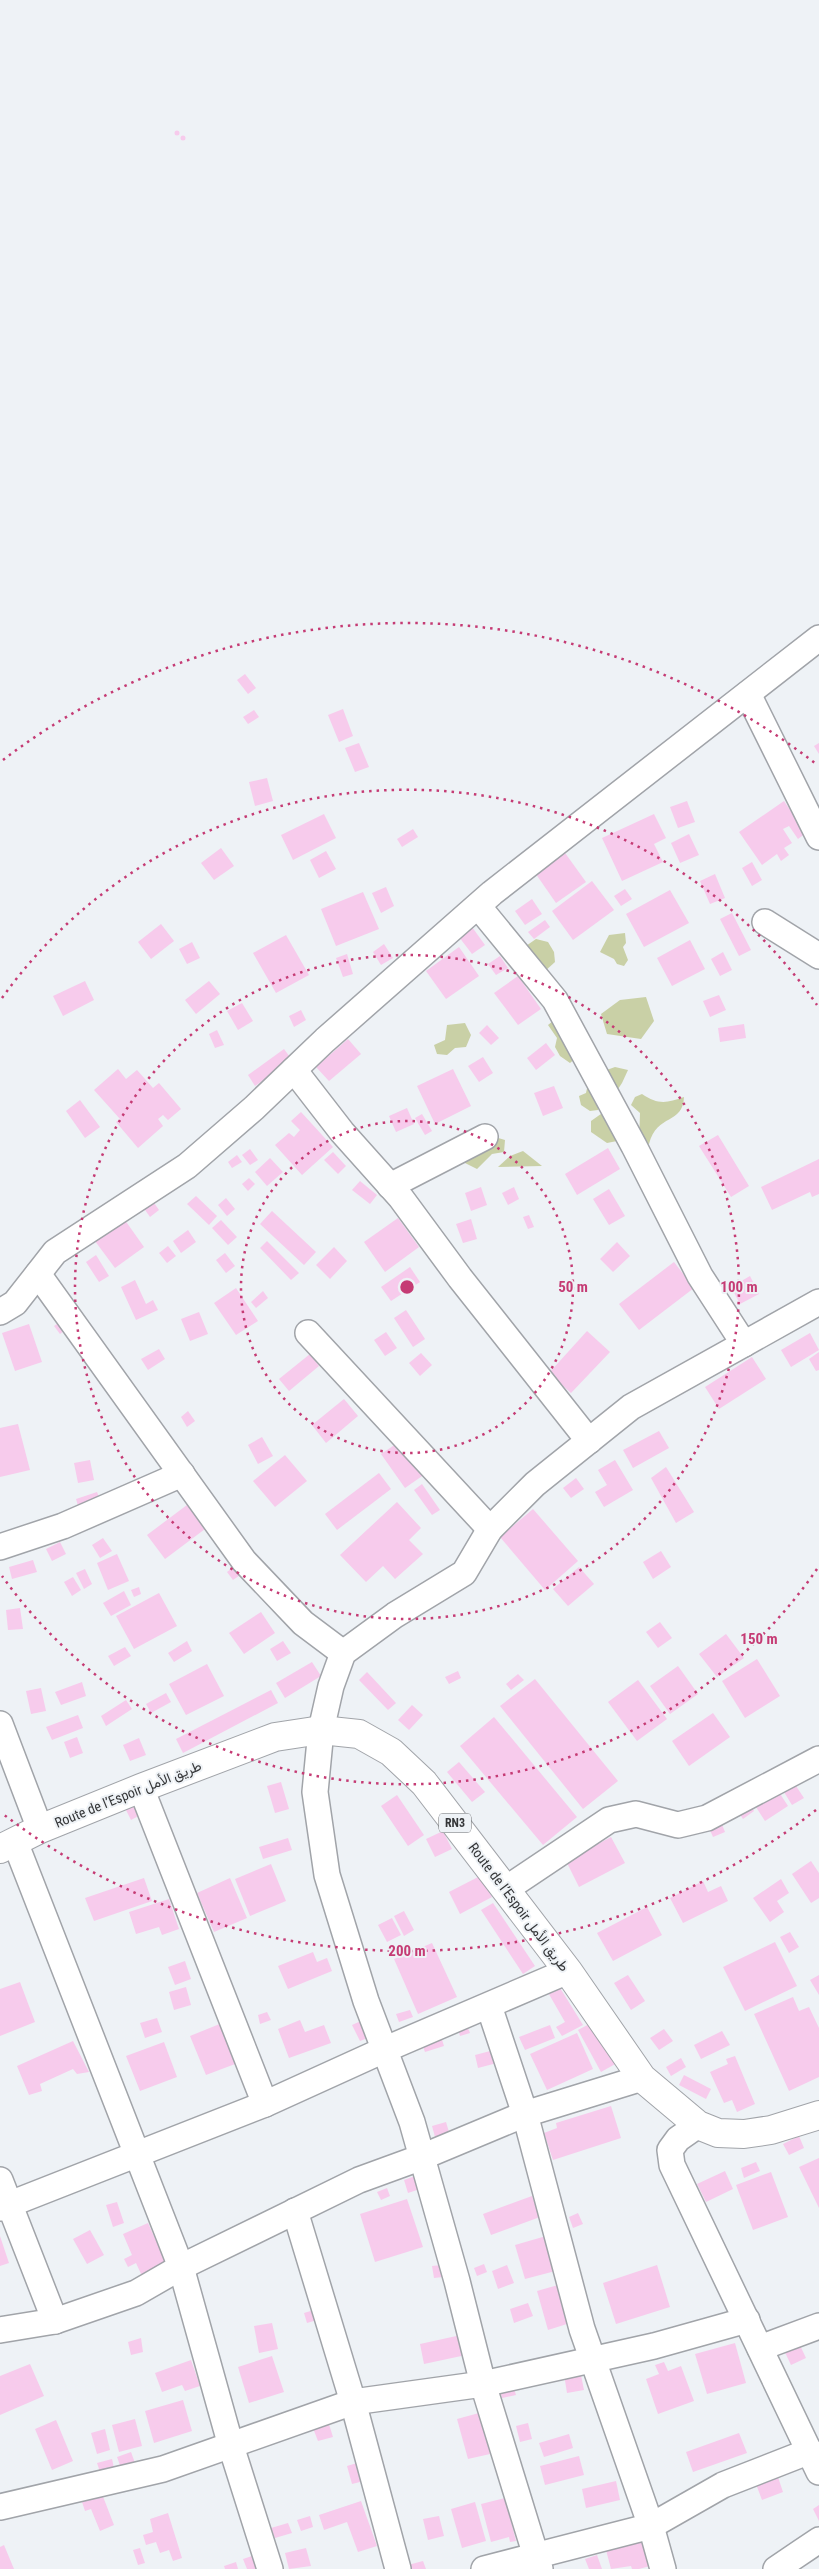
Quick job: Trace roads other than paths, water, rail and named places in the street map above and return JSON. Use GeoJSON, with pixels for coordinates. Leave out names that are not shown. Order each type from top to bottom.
{"type":"FeatureCollection","features":[{"type":"Feature","properties":{"kind":"highway","name":"Route de l’Espoir طريق الأمل"},"geometry":{"type":"LineString","coordinates":[[8,1845],[40,1829],[141,1788],[275,1737],[321,1730],[359,1734],[391,1752],[424,1783],[568,1971],[642,2078],[698,2125],[718,2133],[744,2134],[771,2130],[819,2115]]}},
{"type":"Feature","properties":{"kind":"street"},"geometry":{"type":"LineString","coordinates":[[0,1312],[15,1304],[55,1252],[187,1166],[478,906],[819,638]]}},
{"type":"Feature","properties":{"kind":"street"},"geometry":{"type":"LineString","coordinates":[[748,694],[819,837]]}},
{"type":"Feature","properties":{"kind":"street"},"geometry":{"type":"LineString","coordinates":[[478,906],[555,1000],[634,1146],[700,1276],[744,1344]]}},
{"type":"Feature","properties":{"kind":"street"},"geometry":{"type":"LineString","coordinates":[[765,922],[819,956]]}},
{"type":"Feature","properties":{"kind":"street"},"geometry":{"type":"LineString","coordinates":[[294,1070],[342,1132],[390,1186],[589,1441]]}},
{"type":"Feature","properties":{"kind":"street"},"geometry":{"type":"LineString","coordinates":[[390,1186],[484,1138]]}},
{"type":"Feature","properties":{"kind":"street"},"geometry":{"type":"LineString","coordinates":[[38,1274],[244,1561],[303,1623],[343,1653]]}},
{"type":"Feature","properties":{"kind":"street"},"geometry":{"type":"LineString","coordinates":[[538,2562],[483,2384],[457,2280],[422,2157],[386,2049],[366,2001],[327,1875],[315,1792],[321,1730],[331,1686],[343,1653],[395,1615],[464,1573],[490,1529],[535,1484],[631,1408],[819,1302]]}},
{"type":"Feature","properties":{"kind":"street"},"geometry":{"type":"LineString","coordinates":[[308,1333],[490,1529]]}},
{"type":"Feature","properties":{"kind":"street"},"geometry":{"type":"LineString","coordinates":[[0,1547],[63,1526],[182,1474]]}},
{"type":"Feature","properties":{"kind":"street"},"geometry":{"type":"LineString","coordinates":[[0,1724],[40,1829]]}},
{"type":"Feature","properties":{"kind":"street"},"geometry":{"type":"LineString","coordinates":[[506,1889],[609,1820],[636,1814],[678,1825],[707,1818],[819,1759]]}},
{"type":"Feature","properties":{"kind":"street"},"geometry":{"type":"LineString","coordinates":[[141,1788],[265,2104]]}},
{"type":"Feature","properties":{"kind":"street"},"geometry":{"type":"LineString","coordinates":[[8,1845],[137,2154],[181,2267],[231,2446],[270,2569]]}},
{"type":"Feature","properties":{"kind":"street"},"geometry":{"type":"LineString","coordinates":[[5,2206],[265,2104],[386,2049],[568,1971]]}},
{"type":"Feature","properties":{"kind":"street"},"geometry":{"type":"LineString","coordinates":[[490,2006],[524,2114],[582,2329],[651,2526],[663,2569]]}},
{"type":"Feature","properties":{"kind":"street"},"geometry":{"type":"LineString","coordinates":[[0,2330],[55,2321],[136,2293],[181,2267],[359,2180],[422,2157],[524,2114],[642,2078]]}},
{"type":"Feature","properties":{"kind":"street"},"geometry":{"type":"LineString","coordinates":[[484,2569],[538,2562],[651,2526],[723,2485],[814,2461],[672,2165],[670,2150],[678,2140],[698,2125]]}},
{"type":"Feature","properties":{"kind":"street"},"geometry":{"type":"LineString","coordinates":[[0,2180],[5,2206],[55,2321]]}},
{"type":"Feature","properties":{"kind":"street"},"geometry":{"type":"LineString","coordinates":[[295,2212],[353,2402],[398,2569]]}},
{"type":"Feature","properties":{"kind":"street"},"geometry":{"type":"LineString","coordinates":[[0,2508],[163,2469],[353,2402],[483,2384],[654,2346],[747,2320]]}},
{"type":"Feature","properties":{"kind":"street"},"geometry":{"type":"LineString","coordinates":[[760,2348],[819,2326]]}},
{"type":"Feature","properties":{"kind":"street"},"geometry":{"type":"LineString","coordinates":[[776,2569],[819,2540]]}}]}
